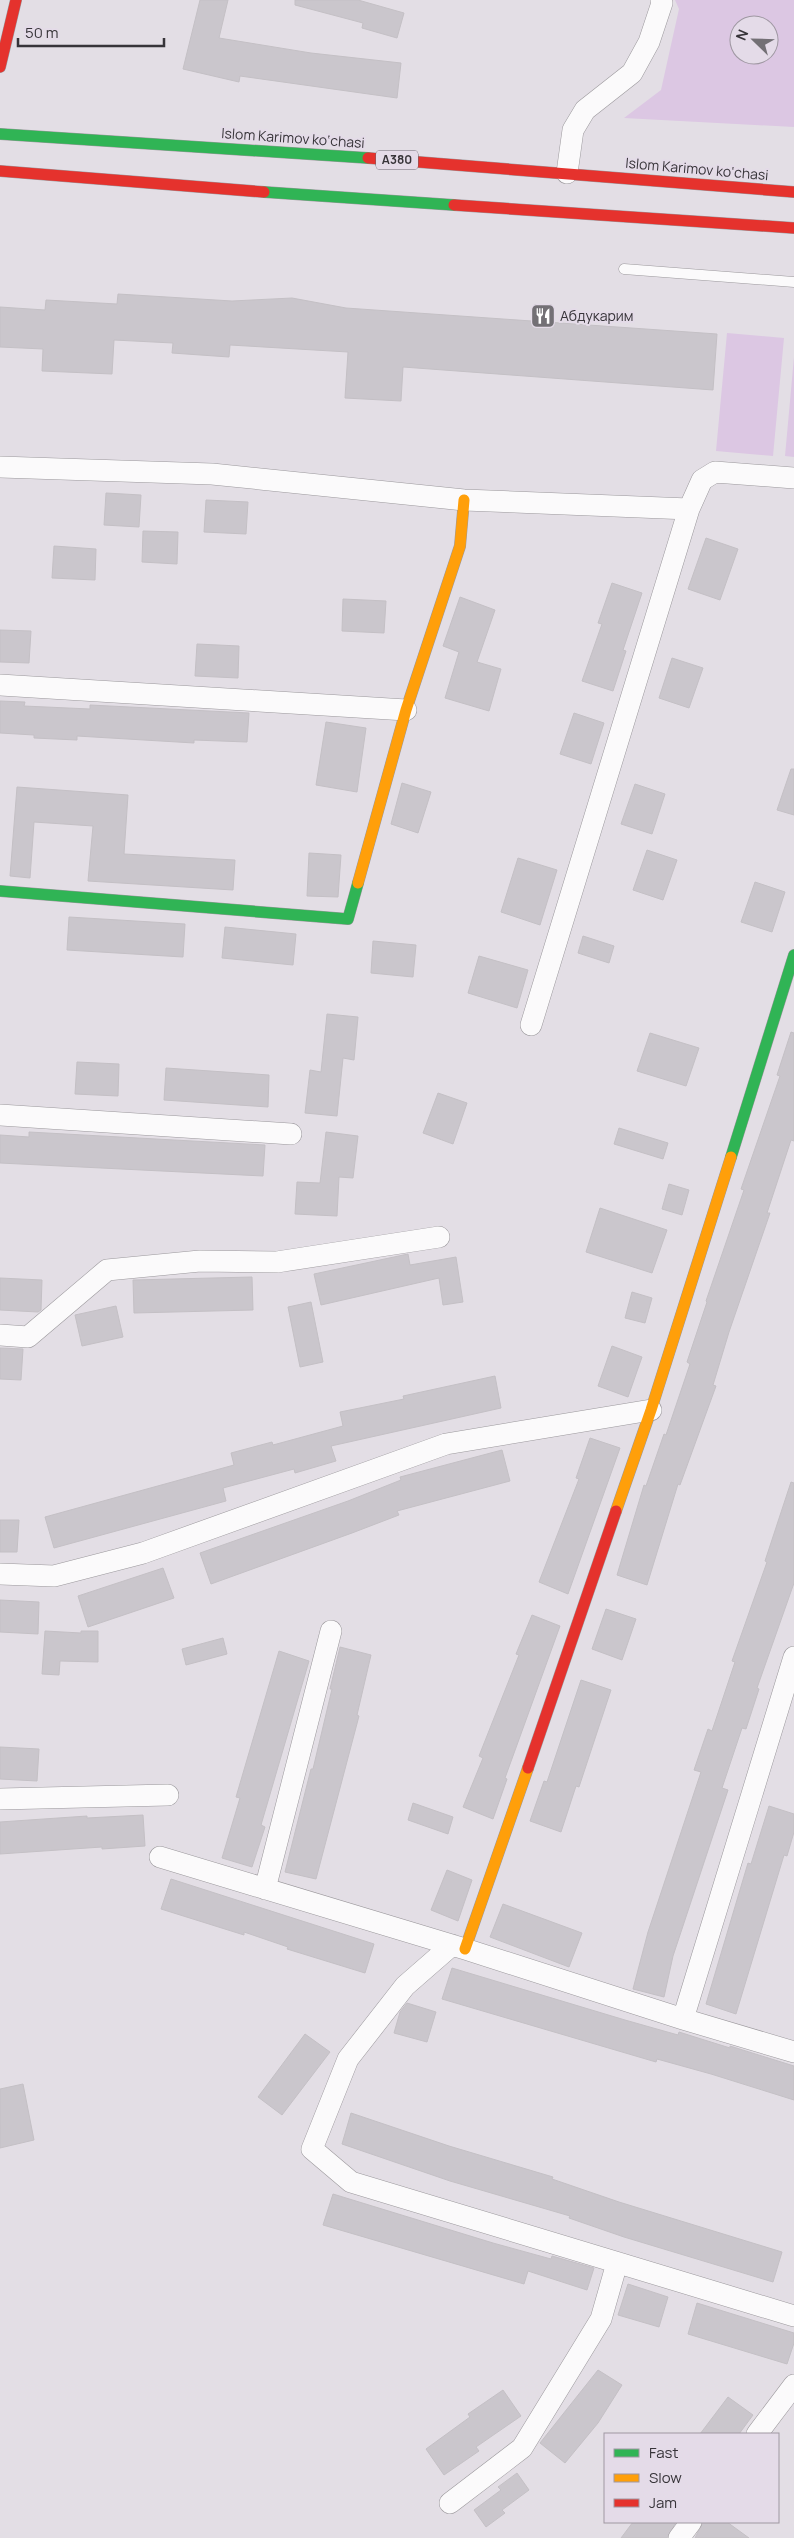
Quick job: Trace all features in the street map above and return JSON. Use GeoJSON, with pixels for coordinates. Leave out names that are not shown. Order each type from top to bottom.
{"type":"FeatureCollection","features":[{"type":"Feature","properties":{"kind":"main road"},"geometry":{"type":"LineString","coordinates":[[0,66],[16,0]]}},
{"type":"Feature","properties":{"kind":"main road","name":"Islom Karimov ko‘chasi"},"geometry":{"type":"LineString","coordinates":[[0,134],[567,173],[794,192]]}},
{"type":"Feature","properties":{"kind":"main road"},"geometry":{"type":"LineString","coordinates":[[0,171],[213,189],[794,228]]}},
{"type":"Feature","properties":{"kind":"main road"},"geometry":{"type":"LineString","coordinates":[[0,891],[348,919],[406,710],[460,546],[464,500]]}},
{"type":"Feature","properties":{"kind":"main road"},"geometry":{"type":"LineString","coordinates":[[459,1947],[652,1410],[794,955]]}},
{"type":"Feature","properties":{"kind":"street"},"geometry":{"type":"LineString","coordinates":[[567,173],[573,130],[585,110],[632,73],[649,42],[662,3],[661,0]]}},
{"type":"Feature","properties":{"kind":"street"},"geometry":{"type":"LineString","coordinates":[[0,467],[212,474],[464,500],[689,509]]}},
{"type":"Feature","properties":{"kind":"street"},"geometry":{"type":"LineString","coordinates":[[532,1025],[689,509],[702,480],[715,472],[794,478]]}},
{"type":"Feature","properties":{"kind":"street"},"geometry":{"type":"LineString","coordinates":[[0,685],[406,710]]}},
{"type":"Feature","properties":{"kind":"street"},"geometry":{"type":"LineString","coordinates":[[0,1115],[290,1134]]}},
{"type":"Feature","properties":{"kind":"street"},"geometry":{"type":"LineString","coordinates":[[0,1335],[28,1337],[107,1270],[200,1261],[277,1262],[439,1237]]}},
{"type":"Feature","properties":{"kind":"street"},"geometry":{"type":"LineString","coordinates":[[0,1574],[54,1576],[143,1553],[446,1444],[652,1410]]}},
{"type":"Feature","properties":{"kind":"street"},"geometry":{"type":"LineString","coordinates":[[265,1889],[331,1631]]}},
{"type":"Feature","properties":{"kind":"street"},"geometry":{"type":"LineString","coordinates":[[683,2020],[794,1657]]}},
{"type":"Feature","properties":{"kind":"street"},"geometry":{"type":"LineString","coordinates":[[0,1799],[168,1795]]}},
{"type":"Feature","properties":{"kind":"street"},"geometry":{"type":"LineString","coordinates":[[160,1857],[459,1947],[683,2020],[794,2052]]}},
{"type":"Feature","properties":{"kind":"street"},"geometry":{"type":"LineString","coordinates":[[459,1947],[405,1986],[348,2059],[312,2149],[351,2182],[794,2316]]}},
{"type":"Feature","properties":{"kind":"street"},"geometry":{"type":"LineString","coordinates":[[450,2503],[522,2448],[601,2319],[617,2262]]}},
{"type":"Feature","properties":{"kind":"street"},"geometry":{"type":"LineString","coordinates":[[758,2433],[794,2385]]}},
{"type":"Feature","properties":{"kind":"street"},"geometry":{"type":"LineString","coordinates":[[679,2538],[690,2523]]}},
{"type":"Feature","properties":{"kind":"lane"},"geometry":{"type":"LineString","coordinates":[[624,269],[794,282]]}},
{"type":"Feature","properties":{"kind":"shaded area"},"geometry":{"type":"Polygon","coordinates":[[[675,0],[794,0],[794,127],[624,118],[661,90],[679,9],[675,0]]]}},
{"type":"Feature","properties":{"kind":"shaded area"},"geometry":{"type":"Polygon","coordinates":[[[727,333],[784,338],[773,456],[716,451],[727,333]]]}},
{"type":"Feature","properties":{"kind":"shaded area"},"geometry":{"type":"Polygon","coordinates":[[[794,357],[794,457],[785,456],[794,357]]]}},
{"type":"Feature","properties":{"kind":"building"},"geometry":{"type":"Polygon","coordinates":[[[200,0],[228,0],[219,38],[311,53],[401,63],[397,98],[240,76],[239,82],[183,69],[200,0]]]}},
{"type":"Feature","properties":{"kind":"building"},"geometry":{"type":"Polygon","coordinates":[[[295,0],[358,0],[404,13],[397,38],[362,28],[363,23],[295,5],[295,0]]]}},
{"type":"Feature","properties":{"kind":"building"},"geometry":{"type":"Polygon","coordinates":[[[118,294],[232,301],[292,298],[346,308],[717,334],[713,390],[403,367],[401,401],[345,398],[348,352],[230,345],[229,357],[172,353],[173,343],[114,340],[112,374],[42,371],[43,349],[0,347],[0,307],[45,310],[46,300],[117,304],[118,294]]]}},
{"type":"Feature","properties":{"kind":"building"},"geometry":{"type":"Polygon","coordinates":[[[106,493],[141,495],[139,527],[104,525],[106,493]]]}},
{"type":"Feature","properties":{"kind":"building"},"geometry":{"type":"Polygon","coordinates":[[[206,500],[248,502],[246,534],[204,532],[206,500]]]}},
{"type":"Feature","properties":{"kind":"building"},"geometry":{"type":"Polygon","coordinates":[[[143,531],[178,532],[177,564],[142,562],[143,531]]]}},
{"type":"Feature","properties":{"kind":"building"},"geometry":{"type":"Polygon","coordinates":[[[706,538],[738,549],[720,600],[688,589],[706,538]]]}},
{"type":"Feature","properties":{"kind":"building"},"geometry":{"type":"Polygon","coordinates":[[[54,546],[96,549],[95,580],[52,578],[54,546]]]}},
{"type":"Feature","properties":{"kind":"building"},"geometry":{"type":"Polygon","coordinates":[[[612,583],[642,593],[623,650],[626,651],[613,691],[582,681],[602,624],[598,623],[612,583]]]}},
{"type":"Feature","properties":{"kind":"building"},"geometry":{"type":"Polygon","coordinates":[[[460,597],[495,610],[477,662],[501,669],[489,711],[445,698],[459,652],[443,646],[460,597]]]}},
{"type":"Feature","properties":{"kind":"building"},"geometry":{"type":"Polygon","coordinates":[[[343,599],[386,601],[384,633],[342,631],[343,599]]]}},
{"type":"Feature","properties":{"kind":"building"},"geometry":{"type":"Polygon","coordinates":[[[0,630],[31,631],[29,663],[0,662],[0,630]]]}},
{"type":"Feature","properties":{"kind":"building"},"geometry":{"type":"Polygon","coordinates":[[[197,644],[239,646],[238,678],[195,676],[197,644]]]}},
{"type":"Feature","properties":{"kind":"building"},"geometry":{"type":"Polygon","coordinates":[[[672,658],[703,668],[689,708],[659,698],[672,658]]]}},
{"type":"Feature","properties":{"kind":"building"},"geometry":{"type":"Polygon","coordinates":[[[0,701],[25,702],[24,706],[90,709],[90,705],[249,713],[247,742],[194,740],[194,743],[77,736],[77,740],[34,738],[34,735],[0,733],[0,701]]]}},
{"type":"Feature","properties":{"kind":"building"},"geometry":{"type":"Polygon","coordinates":[[[574,713],[604,723],[591,764],[560,754],[574,713]]]}},
{"type":"Feature","properties":{"kind":"building"},"geometry":{"type":"Polygon","coordinates":[[[326,722],[366,728],[357,792],[316,785],[326,722]]]}},
{"type":"Feature","properties":{"kind":"building"},"geometry":{"type":"Polygon","coordinates":[[[791,769],[794,769],[794,815],[777,810],[791,769]]]}},
{"type":"Feature","properties":{"kind":"building"},"geometry":{"type":"Polygon","coordinates":[[[402,783],[431,792],[418,833],[391,824],[402,783]]]}},
{"type":"Feature","properties":{"kind":"building"},"geometry":{"type":"Polygon","coordinates":[[[635,784],[665,794],[652,834],[621,824],[635,784]]]}},
{"type":"Feature","properties":{"kind":"building"},"geometry":{"type":"Polygon","coordinates":[[[17,787],[128,795],[124,854],[235,860],[233,890],[88,881],[93,826],[34,822],[30,878],[10,876],[17,787]]]}},
{"type":"Feature","properties":{"kind":"building"},"geometry":{"type":"Polygon","coordinates":[[[647,850],[677,860],[663,900],[633,890],[647,850]]]}},
{"type":"Feature","properties":{"kind":"building"},"geometry":{"type":"Polygon","coordinates":[[[309,853],[341,855],[338,897],[307,896],[309,853]]]}},
{"type":"Feature","properties":{"kind":"building"},"geometry":{"type":"Polygon","coordinates":[[[518,858],[557,870],[540,925],[501,912],[518,858]]]}},
{"type":"Feature","properties":{"kind":"building"},"geometry":{"type":"Polygon","coordinates":[[[755,882],[785,892],[772,932],[741,922],[755,882]]]}},
{"type":"Feature","properties":{"kind":"building"},"geometry":{"type":"Polygon","coordinates":[[[69,917],[185,924],[183,957],[67,950],[69,917]]]}},
{"type":"Feature","properties":{"kind":"building"},"geometry":{"type":"Polygon","coordinates":[[[225,927],[296,934],[293,965],[222,958],[225,927]]]}},
{"type":"Feature","properties":{"kind":"building"},"geometry":{"type":"Polygon","coordinates":[[[583,936],[614,946],[609,963],[578,953],[583,936]]]}},
{"type":"Feature","properties":{"kind":"building"},"geometry":{"type":"Polygon","coordinates":[[[373,941],[416,945],[413,977],[371,973],[373,941]]]}},
{"type":"Feature","properties":{"kind":"building"},"geometry":{"type":"Polygon","coordinates":[[[479,956],[528,970],[517,1008],[468,993],[479,956]]]}},
{"type":"Feature","properties":{"kind":"building"},"geometry":{"type":"Polygon","coordinates":[[[327,1014],[358,1017],[354,1060],[343,1058],[337,1116],[305,1113],[310,1070],[321,1072],[327,1014]]]}},
{"type":"Feature","properties":{"kind":"building"},"geometry":{"type":"Polygon","coordinates":[[[791,1032],[794,1033],[794,1141],[791,1140],[767,1213],[770,1213],[729,1332],[713,1385],[716,1386],[680,1485],[678,1484],[647,1585],[617,1575],[644,1485],[646,1486],[664,1434],[666,1435],[690,1364],[687,1362],[744,1190],[741,1189],[780,1076],[777,1075],[791,1032]]]}},
{"type":"Feature","properties":{"kind":"building"},"geometry":{"type":"Polygon","coordinates":[[[650,1033],[699,1048],[686,1086],[637,1071],[650,1033]]]}},
{"type":"Feature","properties":{"kind":"building"},"geometry":{"type":"Polygon","coordinates":[[[77,1062],[119,1064],[118,1096],[75,1094],[77,1062]]]}},
{"type":"Feature","properties":{"kind":"building"},"geometry":{"type":"Polygon","coordinates":[[[166,1068],[269,1075],[268,1107],[164,1100],[166,1068]]]}},
{"type":"Feature","properties":{"kind":"building"},"geometry":{"type":"Polygon","coordinates":[[[438,1093],[467,1103],[453,1144],[423,1133],[438,1093]]]}},
{"type":"Feature","properties":{"kind":"building"},"geometry":{"type":"Polygon","coordinates":[[[619,1128],[668,1143],[663,1159],[614,1144],[619,1128]]]}},
{"type":"Feature","properties":{"kind":"building"},"geometry":{"type":"Polygon","coordinates":[[[29,1132],[265,1145],[263,1176],[0,1163],[0,1135],[29,1137],[29,1132]]]}},
{"type":"Feature","properties":{"kind":"building"},"geometry":{"type":"Polygon","coordinates":[[[326,1132],[358,1136],[353,1178],[339,1177],[337,1216],[295,1214],[297,1182],[320,1183],[326,1132]]]}},
{"type":"Feature","properties":{"kind":"building"},"geometry":{"type":"Polygon","coordinates":[[[669,1184],[689,1190],[682,1215],[662,1209],[669,1184]]]}},
{"type":"Feature","properties":{"kind":"building"},"geometry":{"type":"Polygon","coordinates":[[[600,1208],[667,1230],[652,1273],[586,1252],[600,1208]]]}},
{"type":"Feature","properties":{"kind":"building"},"geometry":{"type":"Polygon","coordinates":[[[408,1254],[410,1265],[456,1257],[463,1302],[443,1305],[439,1278],[321,1305],[314,1274],[408,1254]]]}},
{"type":"Feature","properties":{"kind":"building"},"geometry":{"type":"Polygon","coordinates":[[[252,1277],[253,1310],[134,1313],[133,1280],[252,1277]]]}},
{"type":"Feature","properties":{"kind":"building"},"geometry":{"type":"Polygon","coordinates":[[[0,1278],[42,1280],[41,1310],[38,1312],[0,1310],[0,1278]]]}},
{"type":"Feature","properties":{"kind":"building"},"geometry":{"type":"Polygon","coordinates":[[[632,1292],[652,1298],[645,1323],[625,1318],[632,1292]]]}},
{"type":"Feature","properties":{"kind":"building"},"geometry":{"type":"Polygon","coordinates":[[[311,1302],[323,1362],[300,1367],[288,1307],[311,1302]]]}},
{"type":"Feature","properties":{"kind":"building"},"geometry":{"type":"Polygon","coordinates":[[[116,1306],[123,1337],[82,1346],[75,1315],[116,1306]]]}},
{"type":"Feature","properties":{"kind":"building"},"geometry":{"type":"Polygon","coordinates":[[[612,1346],[642,1357],[628,1397],[598,1386],[612,1346]]]}},
{"type":"Feature","properties":{"kind":"building"},"geometry":{"type":"Polygon","coordinates":[[[0,1348],[23,1349],[21,1380],[0,1379],[0,1348]]]}},
{"type":"Feature","properties":{"kind":"building"},"geometry":{"type":"Polygon","coordinates":[[[495,1376],[501,1408],[331,1446],[336,1461],[295,1473],[294,1469],[223,1488],[226,1501],[54,1548],[45,1517],[234,1465],[231,1453],[272,1442],[273,1445],[343,1426],[340,1412],[404,1399],[403,1396],[495,1376]]]}},
{"type":"Feature","properties":{"kind":"building"},"geometry":{"type":"Polygon","coordinates":[[[590,1438],[620,1448],[568,1594],[539,1582],[579,1479],[576,1478],[590,1438]]]}},
{"type":"Feature","properties":{"kind":"building"},"geometry":{"type":"Polygon","coordinates":[[[502,1450],[510,1481],[397,1511],[399,1515],[211,1584],[200,1553],[348,1501],[401,1480],[400,1477],[502,1450]]]}},
{"type":"Feature","properties":{"kind":"building"},"geometry":{"type":"Polygon","coordinates":[[[791,1482],[794,1483],[794,1583],[757,1688],[759,1689],[746,1729],[742,1728],[722,1788],[728,1790],[673,1956],[664,1997],[633,1989],[648,1932],[701,1772],[694,1770],[708,1729],[712,1731],[735,1662],[732,1661],[767,1562],[765,1561],[791,1482]]]}},
{"type":"Feature","properties":{"kind":"building"},"geometry":{"type":"Polygon","coordinates":[[[0,1520],[19,1520],[17,1552],[0,1552],[0,1520]]]}},
{"type":"Feature","properties":{"kind":"building"},"geometry":{"type":"Polygon","coordinates":[[[163,1568],[174,1598],[88,1627],[78,1596],[163,1568]]]}},
{"type":"Feature","properties":{"kind":"building"},"geometry":{"type":"Polygon","coordinates":[[[0,1600],[39,1602],[38,1634],[0,1632],[0,1600]]]}},
{"type":"Feature","properties":{"kind":"building"},"geometry":{"type":"Polygon","coordinates":[[[606,1609],[636,1619],[622,1660],[592,1649],[606,1609]]]}},
{"type":"Feature","properties":{"kind":"building"},"geometry":{"type":"Polygon","coordinates":[[[532,1615],[560,1626],[505,1778],[507,1779],[493,1819],[463,1807],[483,1758],[479,1756],[519,1655],[516,1654],[532,1615]]]}},
{"type":"Feature","properties":{"kind":"building"},"geometry":{"type":"Polygon","coordinates":[[[45,1631],[81,1633],[81,1631],[98,1631],[98,1662],[60,1661],[59,1675],[42,1674],[45,1631]]]}},
{"type":"Feature","properties":{"kind":"building"},"geometry":{"type":"Polygon","coordinates":[[[223,1638],[227,1654],[186,1665],[182,1649],[223,1638]]]}},
{"type":"Feature","properties":{"kind":"building"},"geometry":{"type":"Polygon","coordinates":[[[340,1647],[371,1655],[357,1715],[359,1716],[316,1879],[285,1872],[311,1769],[313,1769],[340,1647]]]}},
{"type":"Feature","properties":{"kind":"building"},"geometry":{"type":"Polygon","coordinates":[[[279,1651],[309,1661],[261,1825],[265,1827],[252,1867],[222,1858],[240,1798],[236,1797],[279,1651]]]}},
{"type":"Feature","properties":{"kind":"building"},"geometry":{"type":"Polygon","coordinates":[[[581,1680],[611,1690],[579,1787],[576,1786],[561,1832],[530,1821],[544,1781],[547,1782],[581,1680]]]}},
{"type":"Feature","properties":{"kind":"building"},"geometry":{"type":"Polygon","coordinates":[[[0,1747],[39,1749],[37,1781],[0,1779],[0,1747]]]}},
{"type":"Feature","properties":{"kind":"building"},"geometry":{"type":"Polygon","coordinates":[[[413,1803],[453,1817],[448,1834],[408,1820],[413,1803]]]}},
{"type":"Feature","properties":{"kind":"building"},"geometry":{"type":"Polygon","coordinates":[[[769,1806],[794,1814],[794,1832],[787,1856],[784,1855],[736,2014],[706,2004],[748,1863],[751,1864],[769,1806]]]}},
{"type":"Feature","properties":{"kind":"building"},"geometry":{"type":"Polygon","coordinates":[[[143,1815],[145,1846],[0,1854],[0,1822],[87,1816],[87,1818],[143,1815]]]}},
{"type":"Feature","properties":{"kind":"building"},"geometry":{"type":"Polygon","coordinates":[[[447,1870],[472,1880],[458,1921],[431,1910],[447,1870]]]}},
{"type":"Feature","properties":{"kind":"building"},"geometry":{"type":"Polygon","coordinates":[[[171,1879],[374,1944],[365,1973],[287,1949],[288,1947],[244,1932],[244,1935],[161,1909],[171,1879]]]}},
{"type":"Feature","properties":{"kind":"building"},"geometry":{"type":"Polygon","coordinates":[[[503,1904],[582,1933],[569,1967],[490,1937],[503,1904]]]}},
{"type":"Feature","properties":{"kind":"building"},"geometry":{"type":"Polygon","coordinates":[[[452,1968],[625,2020],[678,2035],[679,2032],[794,2066],[794,2100],[711,2074],[657,2059],[656,2062],[442,1999],[452,1968]]]}},
{"type":"Feature","properties":{"kind":"building"},"geometry":{"type":"Polygon","coordinates":[[[407,2003],[436,2012],[427,2042],[394,2033],[400,2012],[407,2003]]]}},
{"type":"Feature","properties":{"kind":"building"},"geometry":{"type":"Polygon","coordinates":[[[305,2034],[330,2052],[282,2115],[258,2097],[305,2034]]]}},
{"type":"Feature","properties":{"kind":"building"},"geometry":{"type":"Polygon","coordinates":[[[23,2084],[34,2140],[0,2148],[0,2089],[23,2084]]]}},
{"type":"Feature","properties":{"kind":"building"},"geometry":{"type":"Polygon","coordinates":[[[351,2113],[449,2146],[553,2177],[552,2179],[619,2202],[782,2252],[773,2282],[624,2237],[569,2218],[570,2216],[450,2181],[342,2144],[351,2113]]]}},
{"type":"Feature","properties":{"kind":"building"},"geometry":{"type":"Polygon","coordinates":[[[333,2194],[493,2243],[551,2259],[552,2256],[594,2268],[587,2290],[528,2271],[524,2284],[323,2225],[333,2194]]]}},
{"type":"Feature","properties":{"kind":"building"},"geometry":{"type":"Polygon","coordinates":[[[628,2284],[668,2297],[659,2327],[618,2315],[628,2284]]]}},
{"type":"Feature","properties":{"kind":"building"},"geometry":{"type":"Polygon","coordinates":[[[697,2303],[794,2333],[794,2343],[787,2364],[688,2334],[697,2303]]]}},
{"type":"Feature","properties":{"kind":"building"},"geometry":{"type":"Polygon","coordinates":[[[598,2370],[622,2385],[598,2423],[565,2463],[540,2443],[598,2370]]]}},
{"type":"Feature","properties":{"kind":"building"},"geometry":{"type":"Polygon","coordinates":[[[503,2390],[521,2416],[476,2447],[479,2451],[444,2475],[426,2449],[470,2417],[468,2414],[503,2390]]]}},
{"type":"Feature","properties":{"kind":"building"},"geometry":{"type":"Polygon","coordinates":[[[728,2397],[753,2415],[740,2433],[701,2433],[728,2397]]]}},
{"type":"Feature","properties":{"kind":"building"},"geometry":{"type":"Polygon","coordinates":[[[517,2473],[529,2490],[502,2510],[505,2513],[486,2527],[474,2510],[501,2490],[498,2487],[517,2473]]]}},
{"type":"Feature","properties":{"kind":"building"},"geometry":{"type":"Polygon","coordinates":[[[632,2523],[675,2523],[667,2538],[621,2538],[632,2523]]]}},
{"type":"Feature","properties":{"kind":"building"},"geometry":{"type":"Polygon","coordinates":[[[702,2523],[728,2523],[749,2538],[695,2538],[702,2523]]]}},
{"type":"Feature","properties":{"kind":"traffic: fast"},"geometry":{"type":"LineString","coordinates":[[0,134],[368,158]]}},
{"type":"Feature","properties":{"kind":"traffic: fast"},"geometry":{"type":"LineString","coordinates":[[264,192],[454,205]]}},
{"type":"Feature","properties":{"kind":"traffic: fast"},"geometry":{"type":"LineString","coordinates":[[0,891],[348,919],[358,883]]}},
{"type":"Feature","properties":{"kind":"traffic: fast"},"geometry":{"type":"LineString","coordinates":[[731,1157],[794,955]]}},
{"type":"Feature","properties":{"kind":"traffic: slow"},"geometry":{"type":"LineString","coordinates":[[358,883],[406,710],[460,546],[464,500]]}},
{"type":"Feature","properties":{"kind":"traffic: slow"},"geometry":{"type":"LineString","coordinates":[[616,1511],[651,1410],[731,1157]]}},
{"type":"Feature","properties":{"kind":"traffic: slow"},"geometry":{"type":"LineString","coordinates":[[465,1949],[528,1768]]}},
{"type":"Feature","properties":{"kind":"traffic: jam"},"geometry":{"type":"LineString","coordinates":[[0,67],[16,0]]}},
{"type":"Feature","properties":{"kind":"traffic: jam"},"geometry":{"type":"LineString","coordinates":[[368,158],[794,192]]}},
{"type":"Feature","properties":{"kind":"traffic: jam"},"geometry":{"type":"LineString","coordinates":[[0,171],[264,192]]}},
{"type":"Feature","properties":{"kind":"traffic: jam"},"geometry":{"type":"LineString","coordinates":[[454,205],[794,228]]}},
{"type":"Feature","properties":{"kind":"traffic: jam"},"geometry":{"type":"LineString","coordinates":[[528,1768],[616,1511]]}},
{"type":"Feature","properties":{"kind":"place","name":"Абдукарим"},"geometry":{"type":"Point","coordinates":[543,316]}}]}
